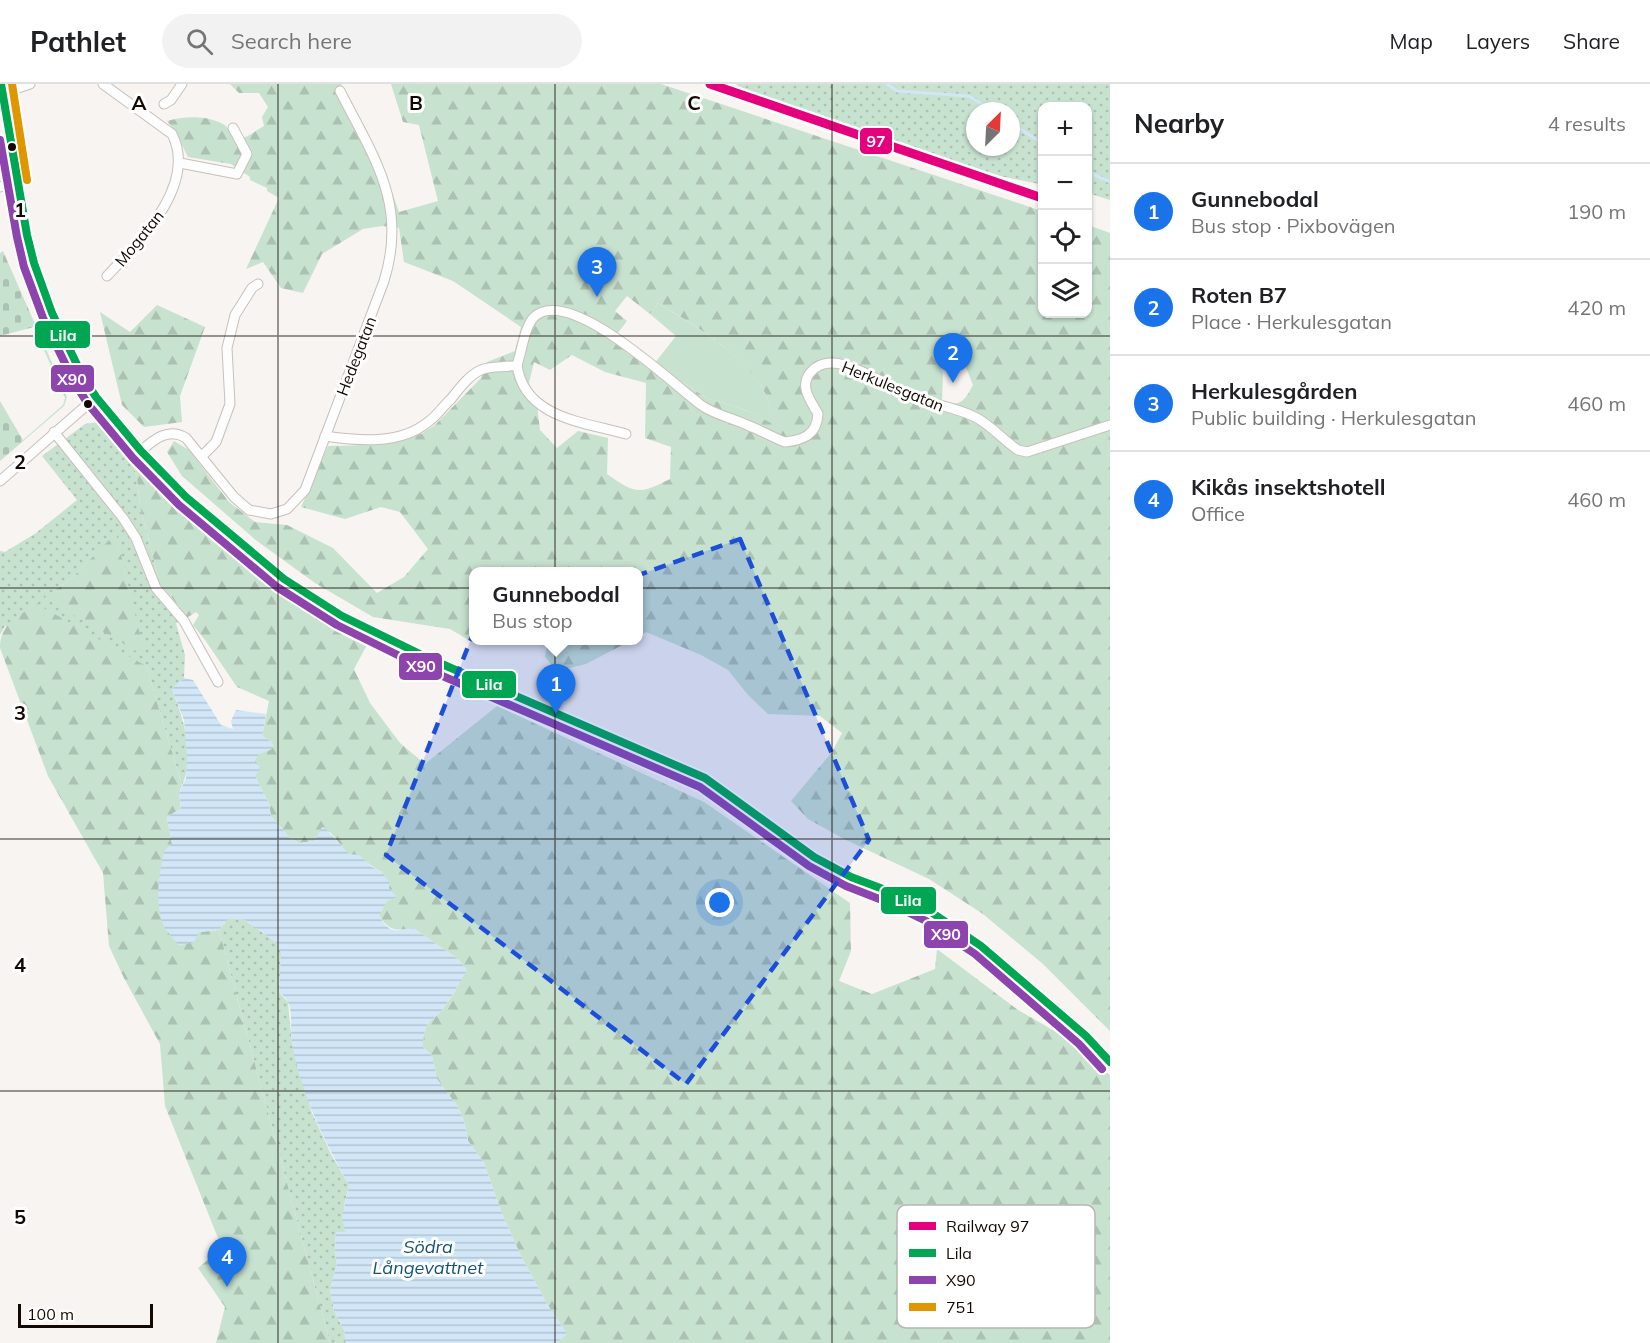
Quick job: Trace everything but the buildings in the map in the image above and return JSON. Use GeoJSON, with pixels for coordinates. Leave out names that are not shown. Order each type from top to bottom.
{"type":"FeatureCollection","features":[{"type":"Feature","properties":{"kind":"street"},"geometry":{"type":"LineString","coordinates":[[30,84],[2,88],[17,182],[34,263],[51,313],[83,377],[96,397],[141,451],[186,497],[251,553],[317,601],[398,645],[705,778],[814,858],[851,877],[915,903],[952,924],[1071,1022],[1110,1062]]}},
{"type":"Feature","properties":{"kind":"street"},"geometry":{"type":"LineString","coordinates":[[103,84],[172,134],[177,144],[180,163],[237,174],[247,154],[233,128]]}},
{"type":"Feature","properties":{"kind":"street"},"geometry":{"type":"LineString","coordinates":[[164,104],[171,100],[182,84]]}},
{"type":"Feature","properties":{"kind":"street","name":"Hedegatan"},"geometry":{"type":"LineString","coordinates":[[141,451],[155,438],[173,433],[186,438],[239,503],[249,510],[271,514],[287,509],[304,490],[384,281],[393,246],[390,199],[380,171],[340,92]]}},
{"type":"Feature","properties":{"kind":"street","name":"Mogatan"},"geometry":{"type":"LineString","coordinates":[[107,276],[159,217],[167,202],[180,163]]}},
{"type":"Feature","properties":{"kind":"street"},"geometry":{"type":"LineString","coordinates":[[0,187],[17,182]]}},
{"type":"Feature","properties":{"kind":"street"},"geometry":{"type":"LineString","coordinates":[[202,456],[216,442],[230,404],[227,348],[235,315],[252,288],[258,284]]}},
{"type":"Feature","properties":{"kind":"street","name":"Herkulesgatan"},"geometry":{"type":"LineString","coordinates":[[517,365],[528,328],[534,317],[546,312],[561,312],[576,315],[599,327],[654,364],[703,406],[784,442],[799,441],[810,435],[814,429],[818,414],[805,392],[807,377],[819,365],[834,363],[863,372],[906,394],[975,417],[1018,450],[1027,452],[1110,425]]}},
{"type":"Feature","properties":{"kind":"street"},"geometry":{"type":"LineString","coordinates":[[325,436],[371,440],[413,432],[429,422],[473,374],[486,368],[506,368],[517,365],[525,390],[548,411],[626,434]]}},
{"type":"Feature","properties":{"kind":"street"},"geometry":{"type":"LineString","coordinates":[[0,480],[96,397]]}},
{"type":"Feature","properties":{"kind":"street"},"geometry":{"type":"LineString","coordinates":[[54,432],[123,518],[136,538],[156,588],[183,621],[218,682]]}},
{"type":"Feature","properties":{"kind":"highlighted area"},"geometry":{"type":"Polygon","coordinates":[[[740,539],[869,840],[686,1084],[386,855],[473,634],[740,539]]]}},
{"type":"Feature","properties":{"kind":"green space"},"geometry":{"type":"Polygon","coordinates":[[[230,84],[341,84],[384,170],[399,212],[438,201],[419,125],[403,122],[391,84],[661,84],[1038,210],[1038,318],[1092,318],[1092,226],[1110,233],[1110,1031],[1043,964],[983,914],[929,879],[844,839],[808,819],[791,801],[832,752],[842,733],[820,716],[768,714],[748,695],[728,670],[701,655],[646,632],[643,634],[643,567],[469,567],[469,640],[450,629],[373,617],[315,583],[257,541],[182,476],[167,452],[174,441],[189,450],[229,502],[255,522],[287,525],[333,548],[377,593],[404,577],[428,549],[400,512],[381,507],[345,519],[301,507],[328,446],[375,445],[421,434],[435,425],[481,378],[487,362],[515,351],[521,327],[453,281],[404,262],[399,228],[382,226],[363,229],[322,254],[303,293],[281,288],[263,262],[246,269],[279,198],[267,191],[267,188],[250,180],[250,177],[231,164],[188,157],[175,131],[167,121],[188,117],[209,119],[225,125],[235,138],[246,137],[264,126],[262,117],[268,107],[259,93],[239,93],[230,84]],[[627,296],[615,311],[627,321],[617,334],[654,364],[707,398],[748,411],[774,424],[765,393],[744,365],[703,331],[658,303],[650,314],[627,296]],[[946,344],[940,353],[944,359],[941,369],[943,373],[942,402],[958,403],[964,399],[973,385],[959,350],[953,344],[946,344]],[[572,355],[550,370],[534,362],[529,383],[537,405],[540,430],[557,448],[578,431],[608,438],[607,474],[631,489],[644,490],[670,479],[671,447],[645,438],[646,383],[605,372],[572,355]]]}},
{"type":"Feature","properties":{"kind":"green space"},"geometry":{"type":"Polygon","coordinates":[[[737,84],[1110,84],[1110,200],[1092,194],[1092,102],[1038,102],[1038,184],[976,171],[735,88],[737,84]]]}},
{"type":"Feature","properties":{"kind":"green space"},"geometry":{"type":"Polygon","coordinates":[[[3,251],[67,397],[64,406],[0,461],[0,401],[23,440],[63,405],[65,398],[34,327],[0,336],[0,253],[3,251]]]}},
{"type":"Feature","properties":{"kind":"green space"},"geometry":{"type":"Polygon","coordinates":[[[658,303],[688,321],[744,365],[765,393],[775,425],[748,411],[707,398],[654,364],[676,336],[650,314],[658,303]]]}},
{"type":"Feature","properties":{"kind":"green space"},"geometry":{"type":"Polygon","coordinates":[[[157,305],[205,327],[180,396],[182,422],[144,427],[122,405],[100,312],[130,332],[157,305]]]}},
{"type":"Feature","properties":{"kind":"green space"},"geometry":{"type":"Polygon","coordinates":[[[97,422],[128,450],[137,478],[140,506],[160,584],[179,606],[185,619],[176,623],[185,655],[184,678],[172,689],[184,724],[188,750],[186,774],[182,785],[146,666],[5,626],[0,635],[0,551],[5,552],[36,533],[77,500],[42,456],[85,424],[97,422]],[[116,534],[71,579],[45,598],[144,655],[116,534]]]}},
{"type":"Feature","properties":{"kind":"green space"},"geometry":{"type":"Polygon","coordinates":[[[128,450],[162,489],[296,597],[369,641],[354,669],[370,703],[400,743],[425,764],[497,706],[704,802],[850,903],[851,951],[839,981],[872,994],[935,969],[937,949],[1018,1010],[1072,1041],[1110,1075],[1110,1343],[556,1343],[567,1334],[547,1304],[520,1254],[503,1216],[484,1163],[468,1141],[464,1121],[458,1107],[437,1079],[432,1056],[423,1047],[427,1025],[450,999],[466,969],[458,959],[413,928],[393,929],[386,925],[379,916],[387,899],[388,890],[382,872],[362,859],[349,855],[330,832],[320,832],[314,841],[299,843],[290,838],[271,816],[269,804],[256,778],[254,763],[257,756],[272,742],[262,736],[269,701],[237,687],[193,625],[199,615],[196,612],[185,619],[179,606],[160,584],[140,506],[137,478],[128,450]]]}},
{"type":"Feature","properties":{"kind":"green space"},"geometry":{"type":"Polygon","coordinates":[[[116,533],[145,656],[44,598],[71,579],[116,533]]]}},
{"type":"Feature","properties":{"kind":"green space"},"geometry":{"type":"Polygon","coordinates":[[[37,604],[146,666],[182,785],[179,793],[181,809],[167,817],[172,844],[199,932],[219,930],[330,1343],[216,1343],[225,1307],[198,1268],[222,1248],[165,1106],[160,1044],[109,946],[103,873],[48,776],[0,648],[3,632],[11,621],[37,604]]]}},
{"type":"Feature","properties":{"kind":"green space"},"geometry":{"type":"Polygon","coordinates":[[[547,645],[622,645],[586,664],[557,671],[545,657],[547,645]]]}},
{"type":"Feature","properties":{"kind":"green space"},"geometry":{"type":"Polygon","coordinates":[[[229,918],[245,920],[278,944],[281,953],[279,992],[288,1002],[292,1043],[312,1113],[331,1154],[349,1185],[344,1206],[345,1233],[336,1232],[337,1265],[330,1289],[334,1311],[344,1330],[346,1343],[330,1343],[219,930],[229,918]]]}},
{"type":"Feature","properties":{"kind":"water","name":"Södra Långevattnet"},"geometry":{"type":"Polygon","coordinates":[[[184,678],[193,680],[221,725],[233,729],[231,721],[236,710],[266,714],[262,736],[274,746],[256,758],[255,762],[260,770],[256,778],[269,804],[271,816],[290,838],[299,843],[314,841],[321,828],[324,827],[349,854],[359,855],[372,867],[382,872],[390,884],[389,888],[397,897],[387,901],[379,916],[386,926],[393,930],[413,928],[458,959],[467,970],[442,1010],[427,1025],[423,1047],[432,1056],[437,1079],[458,1107],[464,1121],[468,1141],[484,1163],[503,1216],[520,1254],[547,1304],[567,1334],[556,1343],[346,1343],[344,1330],[334,1311],[330,1289],[337,1265],[336,1232],[345,1232],[342,1217],[349,1185],[322,1134],[301,1081],[292,1044],[290,1006],[287,999],[279,992],[281,953],[278,944],[245,920],[229,918],[219,930],[199,932],[194,942],[179,946],[163,925],[160,914],[158,886],[161,868],[164,851],[172,844],[167,817],[181,808],[179,793],[186,778],[184,720],[172,689],[184,678]]]}},
{"type":"Feature","properties":{"kind":"waterway"},"geometry":{"type":"LineString","coordinates":[[887,84],[897,91],[969,96],[978,102]]}},
{"type":"Feature","properties":{"kind":"waterway"},"geometry":{"type":"LineString","coordinates":[[1020,129],[1038,140]]}},
{"type":"Feature","properties":{"kind":"waterway"},"geometry":{"type":"LineString","coordinates":[[1092,174],[1110,182]]}},
{"type":"Feature","properties":{"kind":"rail line","name":"97"},"geometry":{"type":"LineString","coordinates":[[710,84],[1038,197]]}},
{"type":"Feature","properties":{"kind":"transit line","name":"Lila"},"geometry":{"type":"LineString","coordinates":[[1,84],[27,235],[34,263],[52,313],[83,377],[96,397],[141,451],[186,497],[284,579],[342,616],[428,658],[705,778],[814,857],[851,877],[891,892],[931,912],[981,946],[1086,1036],[1110,1062]]}},
{"type":"Feature","properties":{"kind":"transit line","name":"751"},"geometry":{"type":"LineString","coordinates":[[12,84],[27,180]]}},
{"type":"Feature","properties":{"kind":"transit line","name":"X90"},"geometry":{"type":"LineString","coordinates":[[0,140],[24,267],[43,318],[74,382],[88,404],[133,458],[179,505],[277,587],[337,625],[424,668],[700,787],[809,866],[846,886],[926,921],[975,954],[1079,1044],[1102,1069]]}},
{"type":"Feature","properties":{"kind":"place","name":"Herkulesgården"},"geometry":{"type":"Point","coordinates":[597,297]}},
{"type":"Feature","properties":{"kind":"place","name":"Roten B7"},"geometry":{"type":"Point","coordinates":[953,383]}},
{"type":"Feature","properties":{"kind":"place","name":"Gunnebodal"},"geometry":{"type":"Point","coordinates":[556,714]}},
{"type":"Feature","properties":{"kind":"place","name":"Kikås insektshotell"},"geometry":{"type":"Point","coordinates":[227,1287]}}]}
